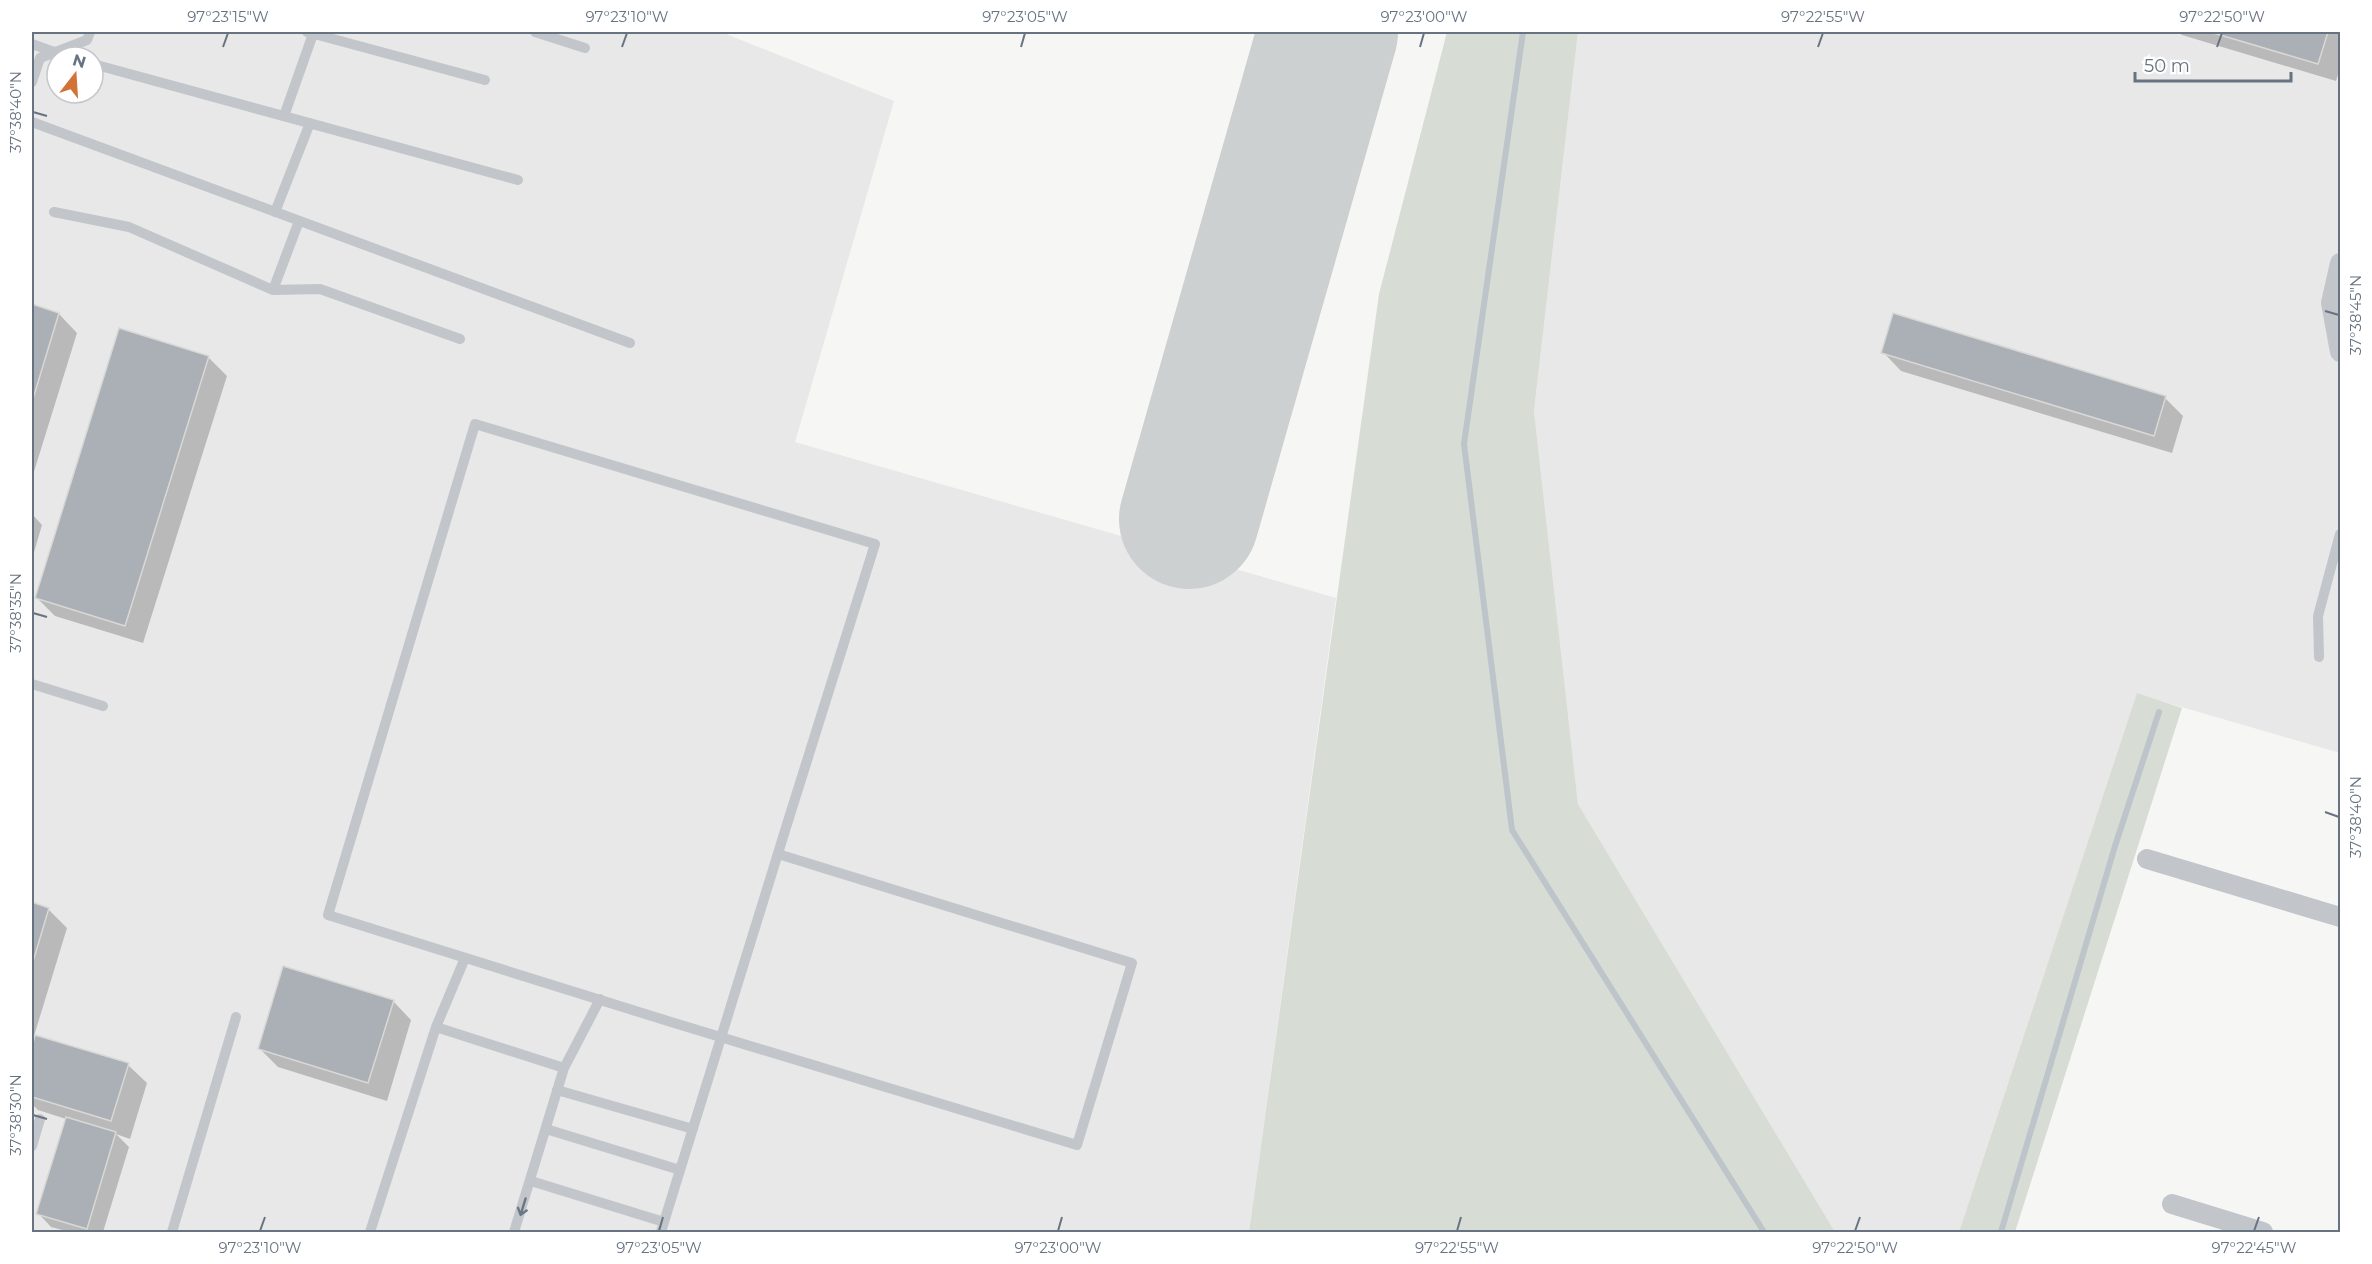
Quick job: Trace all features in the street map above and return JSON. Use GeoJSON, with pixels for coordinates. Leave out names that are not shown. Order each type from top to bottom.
{"type":"FeatureCollection","features":[{"type":"Feature","properties":{"kind":"street"},"geometry":{"type":"LineString","coordinates":[[2340,263],[2331,303],[2340,352]]}},
{"type":"Feature","properties":{"kind":"street"},"geometry":{"type":"LineString","coordinates":[[2147,859],[2340,917]]}},
{"type":"Feature","properties":{"kind":"street"},"geometry":{"type":"LineString","coordinates":[[2172,1204],[2263,1233]]}},
{"type":"Feature","properties":{"kind":"lane"},"geometry":{"type":"LineString","coordinates":[[72,45],[87,39],[90,32]]}},
{"type":"Feature","properties":{"kind":"lane"},"geometry":{"type":"LineString","coordinates":[[535,32],[585,48]]}},
{"type":"Feature","properties":{"kind":"lane"},"geometry":{"type":"LineString","coordinates":[[284,116],[310,33],[485,80]]}},
{"type":"Feature","properties":{"kind":"lane"},"geometry":{"type":"LineString","coordinates":[[32,82],[40,58],[45,56]]}},
{"type":"Feature","properties":{"kind":"lane"},"geometry":{"type":"LineString","coordinates":[[105,67],[518,180]]}},
{"type":"Feature","properties":{"kind":"lane"},"geometry":{"type":"LineString","coordinates":[[32,122],[630,343]]}},
{"type":"Feature","properties":{"kind":"lane"},"geometry":{"type":"LineString","coordinates":[[275,212],[310,123]]}},
{"type":"Feature","properties":{"kind":"lane"},"geometry":{"type":"LineString","coordinates":[[54,212],[129,227],[273,290],[320,288],[460,339]]}},
{"type":"Feature","properties":{"kind":"lane"},"geometry":{"type":"LineString","coordinates":[[273,290],[300,221]]}},
{"type":"Feature","properties":{"kind":"lane"},"geometry":{"type":"LineString","coordinates":[[531,1181],[663,1227],[680,1170],[722,1037],[778,854],[874,544],[475,424],[328,915],[722,1037],[1077,1145],[1132,963],[778,854]]}},
{"type":"Feature","properties":{"kind":"lane"},"geometry":{"type":"LineString","coordinates":[[2319,657],[2318,616],[2340,534]]}},
{"type":"Feature","properties":{"kind":"lane"},"geometry":{"type":"LineString","coordinates":[[32,684],[103,706]]}},
{"type":"Feature","properties":{"kind":"lane"},"geometry":{"type":"LineString","coordinates":[[370,1233],[436,1027],[465,958]]}},
{"type":"Feature","properties":{"kind":"lane"},"geometry":{"type":"LineString","coordinates":[[514,1233],[564,1068],[600,999]]}},
{"type":"Feature","properties":{"kind":"lane"},"geometry":{"type":"LineString","coordinates":[[172,1233],[236,1017]]}},
{"type":"Feature","properties":{"kind":"lane"},"geometry":{"type":"LineString","coordinates":[[436,1027],[564,1068]]}},
{"type":"Feature","properties":{"kind":"lane"},"geometry":{"type":"LineString","coordinates":[[557,1089],[693,1130]]}},
{"type":"Feature","properties":{"kind":"lane"},"geometry":{"type":"LineString","coordinates":[[32,1146],[40,1119]]}},
{"type":"Feature","properties":{"kind":"lane"},"geometry":{"type":"LineString","coordinates":[[546,1129],[680,1170]]}},
{"type":"Feature","properties":{"kind":"shaded area"},"geometry":{"type":"Polygon","coordinates":[[[32,32],[721,32],[894,101],[795,442],[1336,598],[1249,1232],[32,1232],[32,32]]]}},
{"type":"Feature","properties":{"kind":"shaded area"},"geometry":{"type":"Polygon","coordinates":[[[1447,32],[1578,32],[1534,411],[1578,804],[1835,1232],[1249,1232],[1379,294],[1447,32]]]}},
{"type":"Feature","properties":{"kind":"shaded area"},"geometry":{"type":"Polygon","coordinates":[[[1578,32],[2127,32],[2135,34],[2136,32],[2340,32],[2340,753],[2137,694],[1959,1232],[1835,1232],[1578,804],[1534,411],[1578,32]]]}},
{"type":"Feature","properties":{"kind":"shaded area"},"geometry":{"type":"Polygon","coordinates":[[[2137,693],[2182,708],[2015,1232],[1959,1232],[2137,693]]]}},
{"type":"Feature","properties":{"kind":"building"},"geometry":{"type":"Polygon","coordinates":[[[2210,32],[2328,32],[2318,64],[2210,32]]]}},
{"type":"Feature","properties":{"kind":"building"},"geometry":{"type":"Polygon","coordinates":[[[32,304],[59,313],[32,402],[32,304]]]}},
{"type":"Feature","properties":{"kind":"building"},"geometry":{"type":"Polygon","coordinates":[[[1893,313],[2166,396],[2154,436],[1881,353],[1893,313]]]}},
{"type":"Feature","properties":{"kind":"building"},"geometry":{"type":"Polygon","coordinates":[[[119,328],[209,356],[125,626],[35,598],[119,328]]]}},
{"type":"Feature","properties":{"kind":"building"},"geometry":{"type":"Polygon","coordinates":[[[32,902],[49,908],[32,965],[32,902]]]}},
{"type":"Feature","properties":{"kind":"building"},"geometry":{"type":"Polygon","coordinates":[[[283,966],[394,1000],[368,1083],[258,1049],[283,966]]]}},
{"type":"Feature","properties":{"kind":"building"},"geometry":{"type":"Polygon","coordinates":[[[35,1035],[129,1063],[111,1121],[32,1097],[32,1047],[35,1035]]]}},
{"type":"Feature","properties":{"kind":"building"},"geometry":{"type":"Polygon","coordinates":[[[66,1117],[116,1132],[87,1229],[36,1214],[66,1117]]]}},
{"type":"Feature","properties":{"kind":"waterway"},"geometry":{"type":"LineString","coordinates":[[1523,32],[1464,444],[1512,830],[1764,1232]]}},
{"type":"Feature","properties":{"kind":"waterway"},"geometry":{"type":"LineString","coordinates":[[2001,1232],[2115,846],[2159,712]]}},
{"type":"Feature","properties":{"kind":"runway"},"geometry":{"type":"LineString","coordinates":[[1189,519],[1328,32]]}}]}
